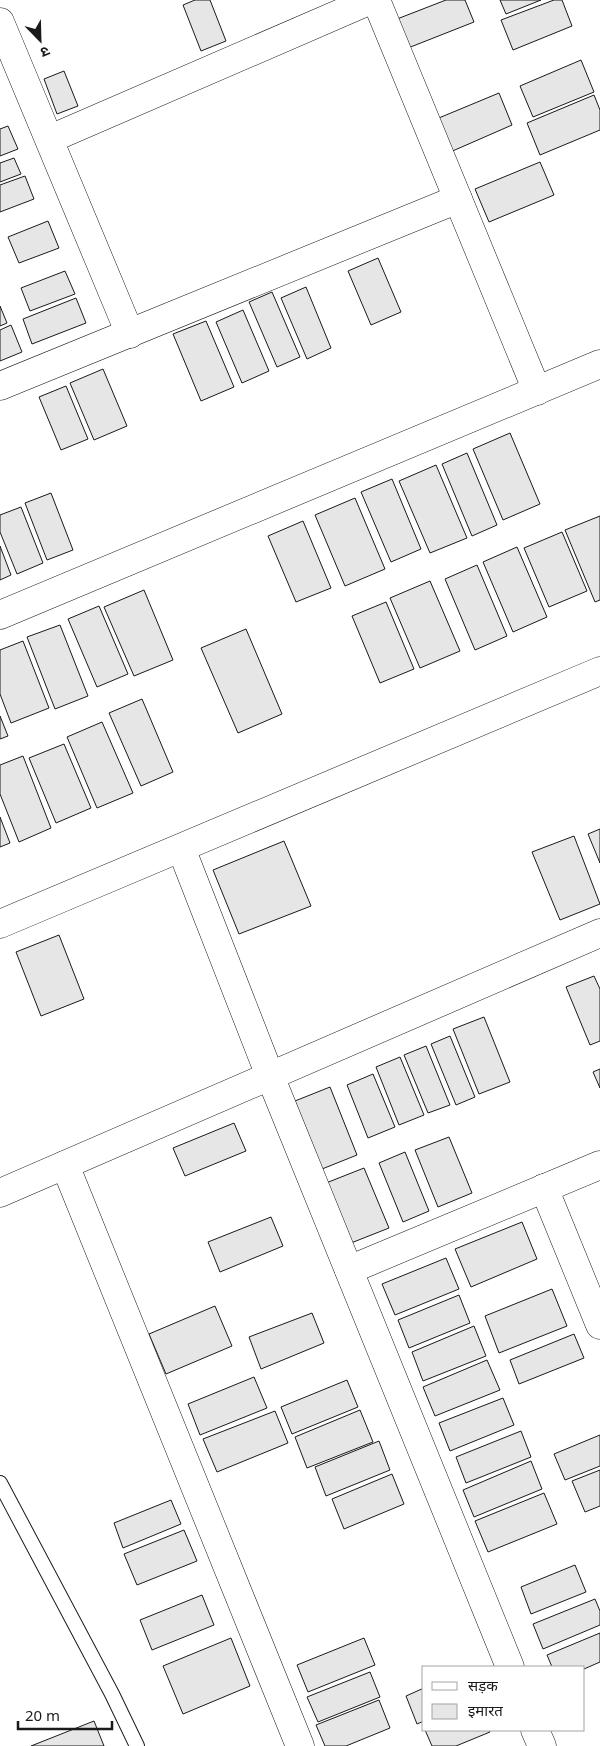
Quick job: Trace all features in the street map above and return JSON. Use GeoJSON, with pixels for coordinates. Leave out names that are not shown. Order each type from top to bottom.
{"type":"FeatureCollection","features":[{"type":"Feature","properties":{"kind":"street"},"geometry":{"type":"LineString","coordinates":[[50,139],[371,0]]}},
{"type":"Feature","properties":{"kind":"street"},"geometry":{"type":"LineString","coordinates":[[376,0],[537,391]]}},
{"type":"Feature","properties":{"kind":"street"},"geometry":{"type":"LineString","coordinates":[[0,22],[130,334]]}},
{"type":"Feature","properties":{"kind":"street"},"geometry":{"type":"LineString","coordinates":[[0,386],[458,199]]}},
{"type":"Feature","properties":{"kind":"street"},"geometry":{"type":"LineString","coordinates":[[0,615],[600,364]]}},
{"type":"Feature","properties":{"kind":"street"},"geometry":{"type":"LineString","coordinates":[[0,924],[600,671]]}},
{"type":"Feature","properties":{"kind":"street"},"geometry":{"type":"LineString","coordinates":[[181,848],[270,1076],[510,1666]]}},
{"type":"Feature","properties":{"kind":"street"},"geometry":{"type":"LineString","coordinates":[[0,1193],[600,932]]}},
{"type":"Feature","properties":{"kind":"street"},"geometry":{"type":"LineString","coordinates":[[65,1165],[300,1746]]}},
{"type":"Feature","properties":{"kind":"street"},"geometry":{"type":"LineString","coordinates":[[349,1270],[600,1165]]}},
{"type":"Feature","properties":{"kind":"street"},"geometry":{"type":"LineString","coordinates":[[544,1188],[600,1325]]}},
{"type":"Feature","properties":{"kind":"street"},"geometry":{"type":"LineString","coordinates":[[535,1731],[542,1746]]}},
{"type":"Feature","properties":{"kind":"lane"},"geometry":{"type":"LineString","coordinates":[[0,1483],[112,1694],[137,1746]]}},
{"type":"Feature","properties":{"kind":"building"},"geometry":{"type":"Polygon","coordinates":[[[195,0],[210,0],[226,41],[201,51],[183,5],[195,0]]]}},
{"type":"Feature","properties":{"kind":"building"},"geometry":{"type":"Polygon","coordinates":[[[446,0],[465,0],[474,22],[408,48],[397,19],[446,0]]]}},
{"type":"Feature","properties":{"kind":"building"},"geometry":{"type":"Polygon","coordinates":[[[500,0],[541,0],[506,14],[500,0]]]}},
{"type":"Feature","properties":{"kind":"building"},"geometry":{"type":"Polygon","coordinates":[[[554,0],[562,0],[572,26],[513,50],[501,20],[554,0]]]}},
{"type":"Feature","properties":{"kind":"building"},"geometry":{"type":"Polygon","coordinates":[[[581,60],[594,92],[533,117],[520,86],[581,60]]]}},
{"type":"Feature","properties":{"kind":"building"},"geometry":{"type":"Polygon","coordinates":[[[64,71],[78,106],[57,114],[44,79],[64,71]]]}},
{"type":"Feature","properties":{"kind":"building"},"geometry":{"type":"Polygon","coordinates":[[[499,93],[512,125],[448,153],[434,120],[499,93]]]}},
{"type":"Feature","properties":{"kind":"building"},"geometry":{"type":"Polygon","coordinates":[[[594,95],[600,110],[600,130],[540,155],[527,123],[594,95]]]}},
{"type":"Feature","properties":{"kind":"building"},"geometry":{"type":"Polygon","coordinates":[[[8,126],[18,149],[0,156],[0,129],[8,126]]]}},
{"type":"Feature","properties":{"kind":"building"},"geometry":{"type":"Polygon","coordinates":[[[14,158],[21,174],[0,182],[0,163],[14,158]]]}},
{"type":"Feature","properties":{"kind":"building"},"geometry":{"type":"Polygon","coordinates":[[[540,162],[554,195],[489,222],[475,189],[540,162]]]}},
{"type":"Feature","properties":{"kind":"building"},"geometry":{"type":"Polygon","coordinates":[[[25,176],[34,199],[0,212],[0,185],[25,176]]]}},
{"type":"Feature","properties":{"kind":"building"},"geometry":{"type":"Polygon","coordinates":[[[48,221],[59,248],[19,263],[8,237],[48,221]]]}},
{"type":"Feature","properties":{"kind":"building"},"geometry":{"type":"Polygon","coordinates":[[[378,258],[401,312],[371,325],[348,271],[378,258]]]}},
{"type":"Feature","properties":{"kind":"building"},"geometry":{"type":"Polygon","coordinates":[[[65,271],[75,294],[30,311],[21,288],[65,271]]]}},
{"type":"Feature","properties":{"kind":"building"},"geometry":{"type":"Polygon","coordinates":[[[306,287],[331,348],[307,359],[281,298],[306,287]]]}},
{"type":"Feature","properties":{"kind":"building"},"geometry":{"type":"Polygon","coordinates":[[[272,292],[300,357],[277,367],[249,302],[272,292]]]}},
{"type":"Feature","properties":{"kind":"building"},"geometry":{"type":"Polygon","coordinates":[[[76,298],[86,323],[32,344],[23,319],[76,298]]]}},
{"type":"Feature","properties":{"kind":"building"},"geometry":{"type":"Polygon","coordinates":[[[0,306],[7,323],[0,326],[0,306]]]}},
{"type":"Feature","properties":{"kind":"building"},"geometry":{"type":"Polygon","coordinates":[[[243,310],[269,371],[242,383],[216,322],[243,310]]]}},
{"type":"Feature","properties":{"kind":"building"},"geometry":{"type":"Polygon","coordinates":[[[206,321],[234,387],[201,401],[173,334],[206,321]]]}},
{"type":"Feature","properties":{"kind":"building"},"geometry":{"type":"Polygon","coordinates":[[[11,325],[22,352],[0,361],[0,330],[11,325]]]}},
{"type":"Feature","properties":{"kind":"building"},"geometry":{"type":"Polygon","coordinates":[[[103,369],[127,426],[94,440],[70,383],[103,369]]]}},
{"type":"Feature","properties":{"kind":"building"},"geometry":{"type":"Polygon","coordinates":[[[66,386],[88,439],[61,450],[39,397],[66,386]]]}},
{"type":"Feature","properties":{"kind":"building"},"geometry":{"type":"Polygon","coordinates":[[[510,433],[540,504],[503,520],[473,449],[510,433]]]}},
{"type":"Feature","properties":{"kind":"building"},"geometry":{"type":"Polygon","coordinates":[[[467,453],[497,525],[472,536],[442,464],[467,453]]]}},
{"type":"Feature","properties":{"kind":"building"},"geometry":{"type":"Polygon","coordinates":[[[436,465],[467,538],[430,553],[399,481],[436,465]]]}},
{"type":"Feature","properties":{"kind":"building"},"geometry":{"type":"Polygon","coordinates":[[[392,479],[421,549],[391,562],[361,492],[392,479]]]}},
{"type":"Feature","properties":{"kind":"building"},"geometry":{"type":"Polygon","coordinates":[[[51,493],[73,550],[47,560],[25,503],[51,493]]]}},
{"type":"Feature","properties":{"kind":"building"},"geometry":{"type":"Polygon","coordinates":[[[355,498],[385,569],[345,586],[315,515],[355,498]]]}},
{"type":"Feature","properties":{"kind":"building"},"geometry":{"type":"Polygon","coordinates":[[[21,507],[43,563],[17,574],[0,532],[0,515],[21,507]]]}},
{"type":"Feature","properties":{"kind":"building"},"geometry":{"type":"Polygon","coordinates":[[[600,516],[600,600],[595,602],[565,530],[600,516]]]}},
{"type":"Feature","properties":{"kind":"building"},"geometry":{"type":"Polygon","coordinates":[[[303,521],[331,588],[296,602],[268,536],[303,521]]]}},
{"type":"Feature","properties":{"kind":"building"},"geometry":{"type":"Polygon","coordinates":[[[562,532],[587,591],[549,607],[524,548],[562,532]]]}},
{"type":"Feature","properties":{"kind":"building"},"geometry":{"type":"Polygon","coordinates":[[[0,546],[11,575],[0,580],[0,546]]]}},
{"type":"Feature","properties":{"kind":"building"},"geometry":{"type":"Polygon","coordinates":[[[517,547],[547,617],[513,632],[483,562],[517,547]]]}},
{"type":"Feature","properties":{"kind":"building"},"geometry":{"type":"Polygon","coordinates":[[[477,565],[507,636],[475,650],[445,579],[477,565]]]}},
{"type":"Feature","properties":{"kind":"building"},"geometry":{"type":"Polygon","coordinates":[[[430,581],[460,651],[420,668],[390,598],[430,581]]]}},
{"type":"Feature","properties":{"kind":"building"},"geometry":{"type":"Polygon","coordinates":[[[144,590],[173,660],[134,676],[104,607],[144,590]]]}},
{"type":"Feature","properties":{"kind":"building"},"geometry":{"type":"Polygon","coordinates":[[[386,602],[414,669],[380,683],[352,616],[386,602]]]}},
{"type":"Feature","properties":{"kind":"building"},"geometry":{"type":"Polygon","coordinates":[[[99,606],[128,674],[97,687],[68,619],[99,606]]]}},
{"type":"Feature","properties":{"kind":"building"},"geometry":{"type":"Polygon","coordinates":[[[60,625],[88,696],[55,709],[27,637],[60,625]]]}},
{"type":"Feature","properties":{"kind":"building"},"geometry":{"type":"Polygon","coordinates":[[[246,629],[282,714],[238,733],[201,648],[246,629]]]}},
{"type":"Feature","properties":{"kind":"building"},"geometry":{"type":"Polygon","coordinates":[[[23,641],[49,708],[11,723],[0,694],[0,650],[23,641]]]}},
{"type":"Feature","properties":{"kind":"building"},"geometry":{"type":"Polygon","coordinates":[[[142,699],[173,772],[141,786],[109,713],[142,699]]]}},
{"type":"Feature","properties":{"kind":"building"},"geometry":{"type":"Polygon","coordinates":[[[0,716],[8,736],[0,739],[0,716]]]}},
{"type":"Feature","properties":{"kind":"building"},"geometry":{"type":"Polygon","coordinates":[[[102,722],[133,793],[97,808],[67,737],[102,722]]]}},
{"type":"Feature","properties":{"kind":"building"},"geometry":{"type":"Polygon","coordinates":[[[64,744],[91,808],[56,823],[29,758],[64,744]]]}},
{"type":"Feature","properties":{"kind":"building"},"geometry":{"type":"Polygon","coordinates":[[[23,756],[51,828],[19,842],[0,794],[0,765],[23,756]]]}},
{"type":"Feature","properties":{"kind":"building"},"geometry":{"type":"Polygon","coordinates":[[[0,817],[10,843],[0,847],[0,817]]]}},
{"type":"Feature","properties":{"kind":"building"},"geometry":{"type":"Polygon","coordinates":[[[600,829],[600,863],[588,834],[600,829]]]}},
{"type":"Feature","properties":{"kind":"building"},"geometry":{"type":"Polygon","coordinates":[[[574,836],[600,904],[560,920],[532,852],[574,836]]]}},
{"type":"Feature","properties":{"kind":"building"},"geometry":{"type":"Polygon","coordinates":[[[284,841],[311,906],[239,934],[213,870],[284,841]]]}},
{"type":"Feature","properties":{"kind":"building"},"geometry":{"type":"Polygon","coordinates":[[[59,935],[84,999],[41,1016],[16,952],[59,935]]]}},
{"type":"Feature","properties":{"kind":"building"},"geometry":{"type":"Polygon","coordinates":[[[594,976],[600,989],[600,1041],[590,1045],[566,987],[594,976]]]}},
{"type":"Feature","properties":{"kind":"building"},"geometry":{"type":"Polygon","coordinates":[[[484,1017],[510,1082],[479,1094],[453,1029],[484,1017]]]}},
{"type":"Feature","properties":{"kind":"building"},"geometry":{"type":"Polygon","coordinates":[[[450,1036],[475,1097],[456,1105],[431,1044],[450,1036]]]}},
{"type":"Feature","properties":{"kind":"building"},"geometry":{"type":"Polygon","coordinates":[[[426,1046],[450,1105],[428,1113],[404,1055],[426,1046]]]}},
{"type":"Feature","properties":{"kind":"building"},"geometry":{"type":"Polygon","coordinates":[[[400,1057],[424,1115],[399,1125],[376,1067],[400,1057]]]}},
{"type":"Feature","properties":{"kind":"building"},"geometry":{"type":"Polygon","coordinates":[[[600,1069],[600,1088],[593,1072],[600,1069]]]}},
{"type":"Feature","properties":{"kind":"building"},"geometry":{"type":"Polygon","coordinates":[[[373,1074],[395,1127],[368,1138],[347,1085],[373,1074]]]}},
{"type":"Feature","properties":{"kind":"building"},"geometry":{"type":"Polygon","coordinates":[[[330,1087],[357,1155],[322,1169],[295,1101],[330,1087]]]}},
{"type":"Feature","properties":{"kind":"building"},"geometry":{"type":"Polygon","coordinates":[[[234,1123],[246,1151],[185,1176],[173,1148],[234,1123]]]}},
{"type":"Feature","properties":{"kind":"building"},"geometry":{"type":"Polygon","coordinates":[[[449,1137],[472,1193],[438,1207],[415,1150],[449,1137]]]}},
{"type":"Feature","properties":{"kind":"building"},"geometry":{"type":"Polygon","coordinates":[[[405,1152],[429,1211],[403,1222],[379,1163],[405,1152]]]}},
{"type":"Feature","properties":{"kind":"building"},"geometry":{"type":"Polygon","coordinates":[[[364,1168],[389,1228],[351,1243],[326,1183],[364,1168]]]}},
{"type":"Feature","properties":{"kind":"building"},"geometry":{"type":"Polygon","coordinates":[[[271,1217],[283,1246],[220,1272],[208,1242],[271,1217]]]}},
{"type":"Feature","properties":{"kind":"building"},"geometry":{"type":"Polygon","coordinates":[[[522,1222],[537,1259],[471,1287],[455,1249],[522,1222]]]}},
{"type":"Feature","properties":{"kind":"building"},"geometry":{"type":"Polygon","coordinates":[[[446,1258],[459,1289],[395,1315],[382,1284],[446,1258]]]}},
{"type":"Feature","properties":{"kind":"building"},"geometry":{"type":"Polygon","coordinates":[[[552,1289],[567,1326],[499,1353],[485,1316],[552,1289]]]}},
{"type":"Feature","properties":{"kind":"building"},"geometry":{"type":"Polygon","coordinates":[[[459,1295],[470,1323],[409,1348],[398,1320],[459,1295]]]}},
{"type":"Feature","properties":{"kind":"building"},"geometry":{"type":"Polygon","coordinates":[[[215,1306],[232,1346],[166,1374],[149,1334],[215,1306]]]}},
{"type":"Feature","properties":{"kind":"building"},"geometry":{"type":"Polygon","coordinates":[[[312,1313],[324,1343],[261,1369],[249,1337],[312,1313]]]}},
{"type":"Feature","properties":{"kind":"building"},"geometry":{"type":"Polygon","coordinates":[[[474,1326],[486,1356],[423,1381],[412,1352],[474,1326]]]}},
{"type":"Feature","properties":{"kind":"building"},"geometry":{"type":"Polygon","coordinates":[[[574,1334],[584,1358],[519,1384],[510,1360],[574,1334]]]}},
{"type":"Feature","properties":{"kind":"building"},"geometry":{"type":"Polygon","coordinates":[[[487,1360],[500,1390],[435,1416],[423,1387],[487,1360]]]}},
{"type":"Feature","properties":{"kind":"building"},"geometry":{"type":"Polygon","coordinates":[[[254,1377],[267,1408],[200,1435],[188,1404],[254,1377]]]}},
{"type":"Feature","properties":{"kind":"building"},"geometry":{"type":"Polygon","coordinates":[[[347,1380],[358,1407],[292,1434],[281,1407],[347,1380]]]}},
{"type":"Feature","properties":{"kind":"building"},"geometry":{"type":"Polygon","coordinates":[[[503,1398],[514,1425],[450,1451],[439,1423],[503,1398]]]}},
{"type":"Feature","properties":{"kind":"building"},"geometry":{"type":"Polygon","coordinates":[[[360,1410],[373,1442],[307,1468],[295,1437],[360,1410]]]}},
{"type":"Feature","properties":{"kind":"building"},"geometry":{"type":"Polygon","coordinates":[[[275,1411],[288,1443],[217,1472],[203,1439],[275,1411]]]}},
{"type":"Feature","properties":{"kind":"building"},"geometry":{"type":"Polygon","coordinates":[[[521,1431],[531,1457],[466,1483],[456,1457],[521,1431]]]}},
{"type":"Feature","properties":{"kind":"building"},"geometry":{"type":"Polygon","coordinates":[[[600,1435],[600,1466],[565,1480],[554,1454],[600,1435]]]}},
{"type":"Feature","properties":{"kind":"building"},"geometry":{"type":"Polygon","coordinates":[[[379,1441],[390,1470],[326,1496],[315,1467],[379,1441]]]}},
{"type":"Feature","properties":{"kind":"building"},"geometry":{"type":"Polygon","coordinates":[[[531,1461],[542,1489],[474,1517],[463,1490],[531,1461]]]}},
{"type":"Feature","properties":{"kind":"building"},"geometry":{"type":"Polygon","coordinates":[[[600,1470],[600,1506],[585,1512],[572,1481],[600,1470]]]}},
{"type":"Feature","properties":{"kind":"building"},"geometry":{"type":"Polygon","coordinates":[[[392,1474],[404,1504],[344,1529],[332,1499],[392,1474]]]}},
{"type":"Feature","properties":{"kind":"building"},"geometry":{"type":"Polygon","coordinates":[[[544,1493],[557,1524],[488,1552],[475,1521],[544,1493]]]}},
{"type":"Feature","properties":{"kind":"building"},"geometry":{"type":"Polygon","coordinates":[[[171,1500],[181,1524],[123,1548],[114,1523],[171,1500]]]}},
{"type":"Feature","properties":{"kind":"building"},"geometry":{"type":"Polygon","coordinates":[[[184,1530],[197,1561],[137,1585],[124,1554],[184,1530]]]}},
{"type":"Feature","properties":{"kind":"building"},"geometry":{"type":"Polygon","coordinates":[[[575,1565],[586,1592],[531,1614],[521,1587],[575,1565]]]}},
{"type":"Feature","properties":{"kind":"building"},"geometry":{"type":"Polygon","coordinates":[[[202,1595],[214,1625],[152,1650],[140,1620],[202,1595]]]}},
{"type":"Feature","properties":{"kind":"building"},"geometry":{"type":"Polygon","coordinates":[[[595,1599],[600,1611],[600,1625],[543,1649],[533,1624],[595,1599]]]}},
{"type":"Feature","properties":{"kind":"building"},"geometry":{"type":"Polygon","coordinates":[[[600,1633],[600,1662],[585,1669],[585,1666],[552,1666],[547,1655],[600,1633]]]}},
{"type":"Feature","properties":{"kind":"building"},"geometry":{"type":"Polygon","coordinates":[[[231,1638],[250,1686],[183,1714],[163,1666],[231,1638]]]}},
{"type":"Feature","properties":{"kind":"building"},"geometry":{"type":"Polygon","coordinates":[[[364,1638],[375,1665],[308,1692],[297,1665],[364,1638]]]}},
{"type":"Feature","properties":{"kind":"building"},"geometry":{"type":"Polygon","coordinates":[[[370,1672],[380,1697],[318,1722],[307,1697],[370,1672]]]}},
{"type":"Feature","properties":{"kind":"building"},"geometry":{"type":"Polygon","coordinates":[[[422,1689],[422,1722],[417,1724],[406,1696],[422,1689]]]}},
{"type":"Feature","properties":{"kind":"building"},"geometry":{"type":"Polygon","coordinates":[[[379,1700],[390,1728],[346,1746],[325,1746],[316,1725],[379,1700]]]}},
{"type":"Feature","properties":{"kind":"building"},"geometry":{"type":"Polygon","coordinates":[[[94,1721],[104,1746],[31,1746],[94,1721]]]}},
{"type":"Feature","properties":{"kind":"building"},"geometry":{"type":"Polygon","coordinates":[[[425,1731],[490,1732],[456,1746],[432,1746],[425,1731]]]}}]}
